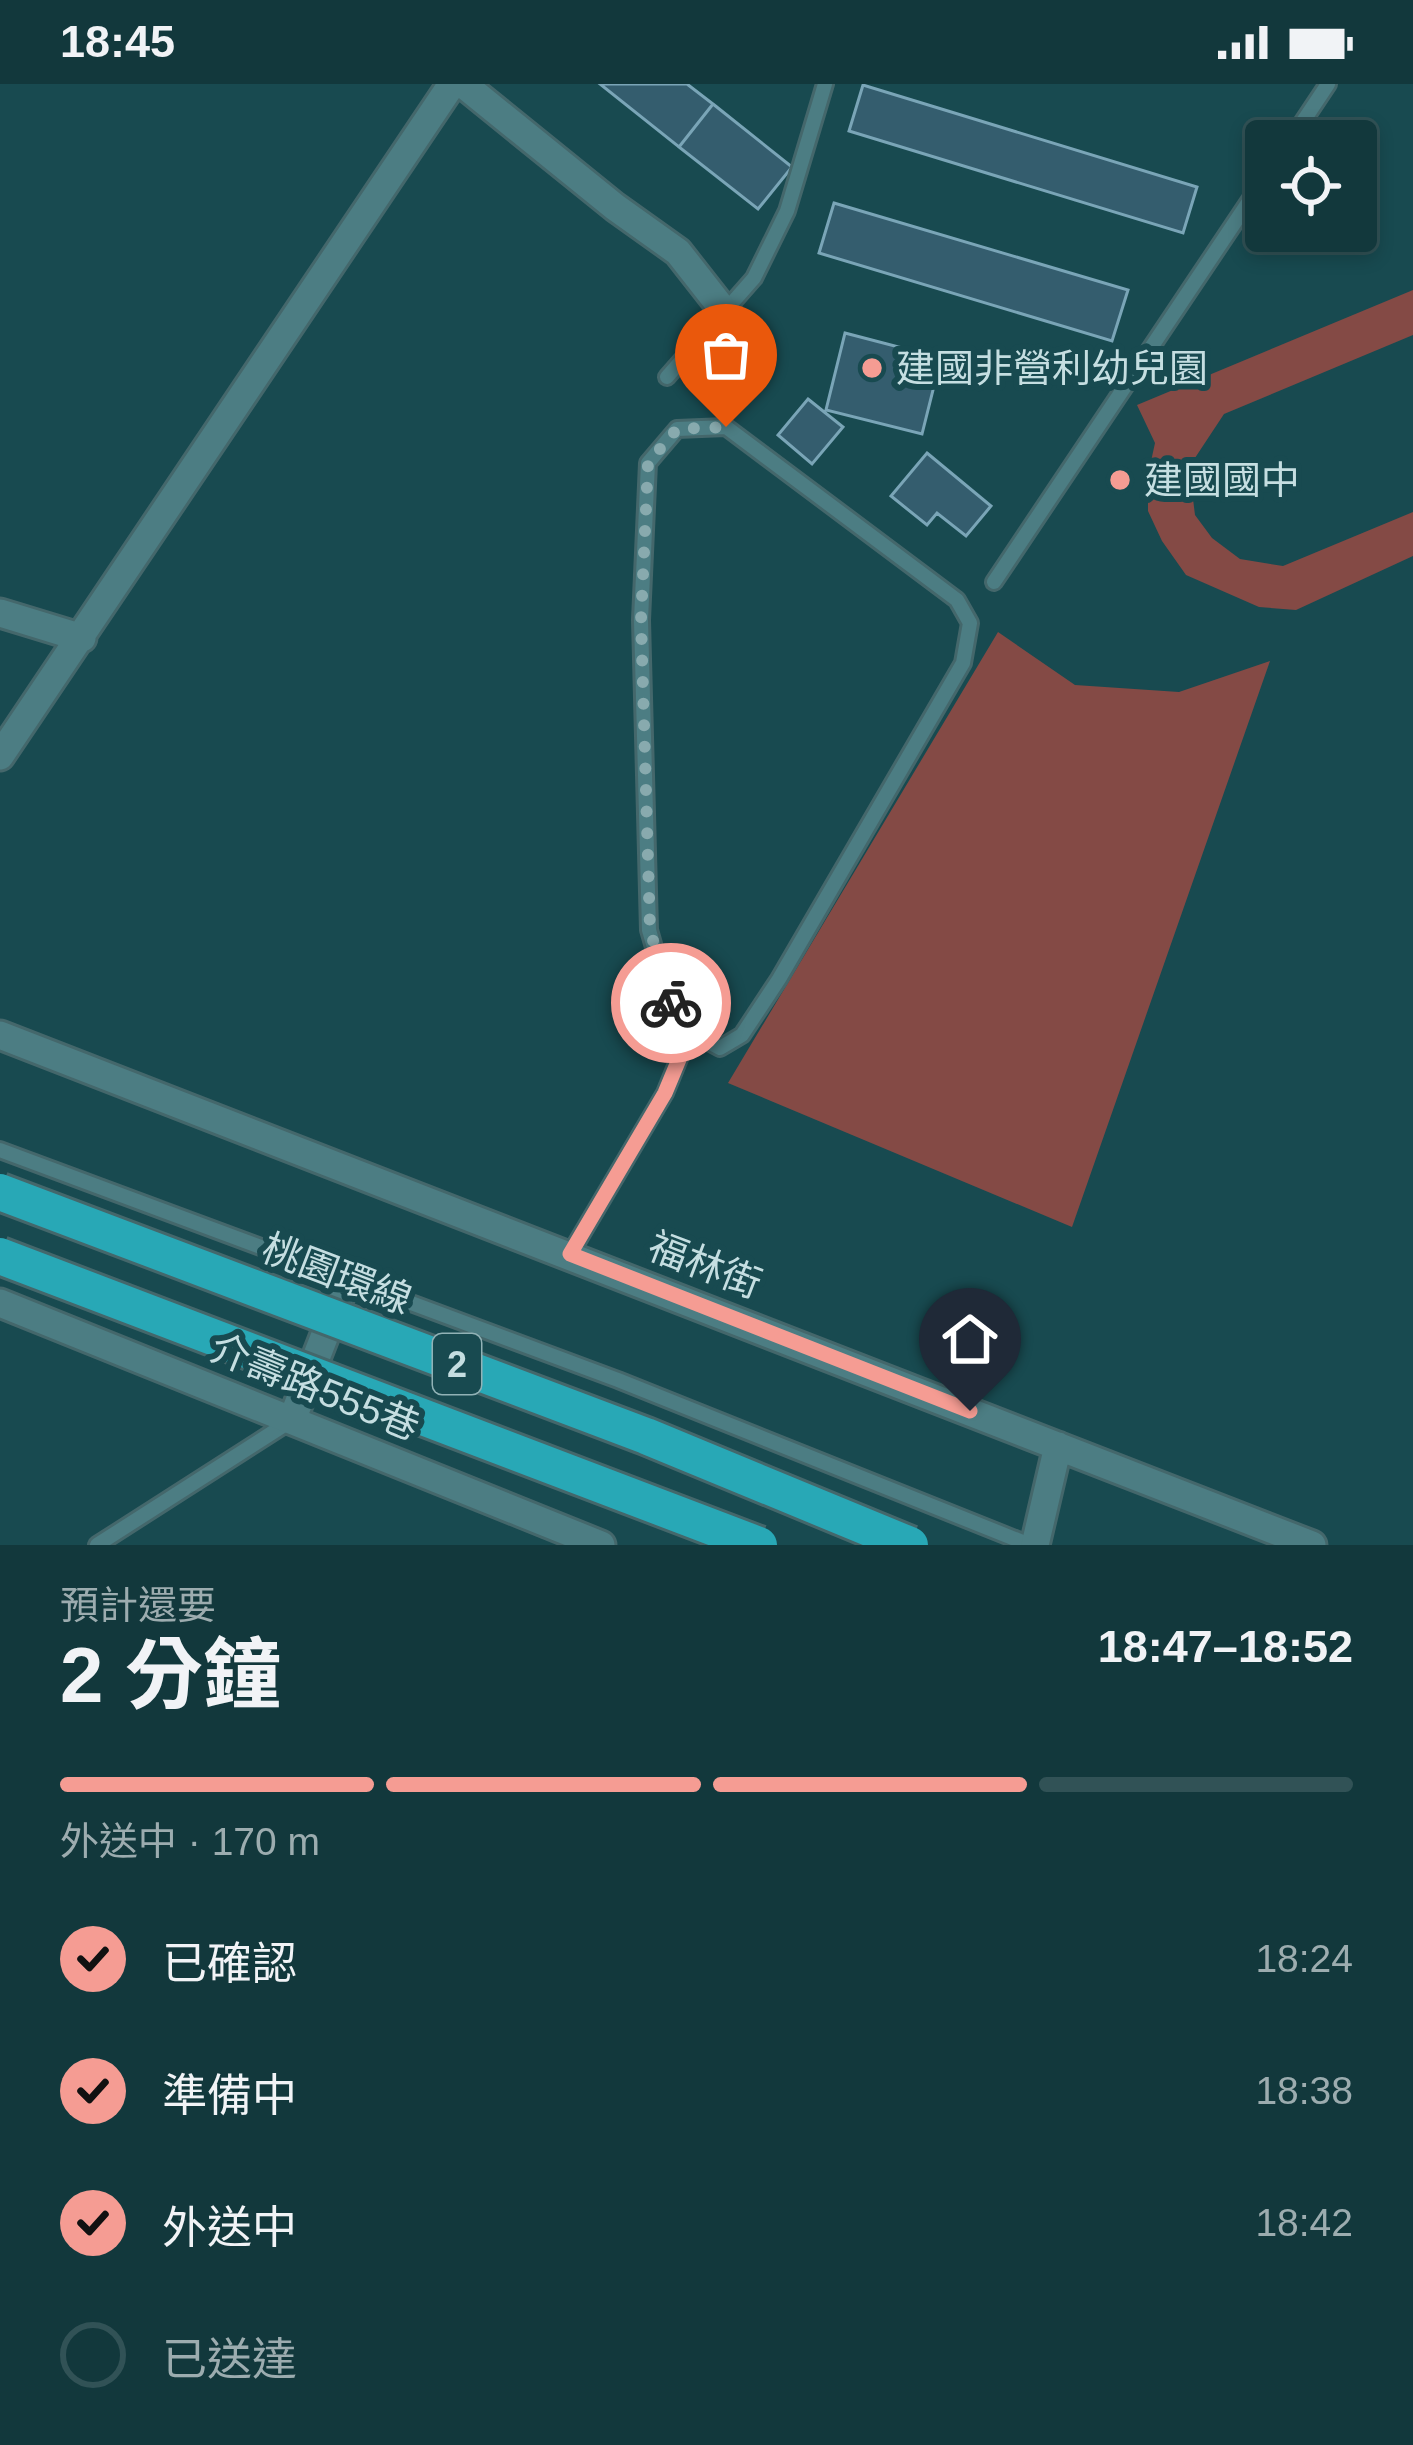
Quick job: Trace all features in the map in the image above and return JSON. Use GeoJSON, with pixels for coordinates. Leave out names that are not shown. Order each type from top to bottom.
{"type":"FeatureCollection","features":[{"type":"Feature","properties":{"kind":"highway","name":"桃園環線"},"geometry":{"type":"LineString","coordinates":[[0,1192],[646,1436],[910,1545]]}},
{"type":"Feature","properties":{"kind":"highway","name":"2"},"geometry":{"type":"LineString","coordinates":[[0,1256],[759,1545]]}},
{"type":"Feature","properties":{"kind":"street"},"geometry":{"type":"LineString","coordinates":[[0,756],[452,84]]}},
{"type":"Feature","properties":{"kind":"street"},"geometry":{"type":"LineString","coordinates":[[464,84],[678,252],[725,312]]}},
{"type":"Feature","properties":{"kind":"street"},"geometry":{"type":"LineString","coordinates":[[0,614],[82,638]]}},
{"type":"Feature","properties":{"kind":"street","name":"福林街"},"geometry":{"type":"LineString","coordinates":[[0,1035],[1312,1545]]}},
{"type":"Feature","properties":{"kind":"street"},"geometry":{"type":"LineString","coordinates":[[292,1420],[347,1279]]}},
{"type":"Feature","properties":{"kind":"street","name":"介壽路555巷"},"geometry":{"type":"LineString","coordinates":[[0,1303],[602,1545]]}},
{"type":"Feature","properties":{"kind":"street"},"geometry":{"type":"LineString","coordinates":[[1033,1545],[1058,1446]]}},
{"type":"Feature","properties":{"kind":"lane"},"geometry":{"type":"LineString","coordinates":[[668,377],[754,278],[788,211],[825,84]]}},
{"type":"Feature","properties":{"kind":"lane"},"geometry":{"type":"LineString","coordinates":[[1304,120],[1328,84]]}},
{"type":"Feature","properties":{"kind":"lane"},"geometry":{"type":"LineString","coordinates":[[994,582],[1245,207]]}},
{"type":"Feature","properties":{"kind":"lane"},"geometry":{"type":"LineString","coordinates":[[726,427],[957,600],[970,623],[963,663],[742,1035],[721,1048],[690,1033],[671,1006],[650,930],[641,620],[648,463],[677,429],[726,427]]}},
{"type":"Feature","properties":{"kind":"lane"},"geometry":{"type":"LineString","coordinates":[[570,1254],[665,1093],[690,1033]]}},
{"type":"Feature","properties":{"kind":"lane"},"geometry":{"type":"LineString","coordinates":[[0,1150],[618,1380],[1033,1545]]}},
{"type":"Feature","properties":{"kind":"lane"},"geometry":{"type":"LineString","coordinates":[[97,1545],[292,1420]]}},
{"type":"Feature","properties":{"kind":"shaded area"},"geometry":{"type":"Polygon","coordinates":[[[1413,290],[1413,335],[1224,414],[1189,467],[1195,515],[1212,538],[1240,559],[1283,566],[1413,512],[1413,556],[1296,610],[1259,607],[1186,575],[1148,511],[1148,475],[1155,443],[1137,405],[1413,290]]]}},
{"type":"Feature","properties":{"kind":"shaded area"},"geometry":{"type":"Polygon","coordinates":[[[998,632],[1075,685],[1179,692],[1270,661],[1072,1227],[728,1083],[998,632]]]}},
{"type":"Feature","properties":{"kind":"building"},"geometry":{"type":"Polygon","coordinates":[[[600,84],[687,84],[713,104],[679,147],[600,84]]]}},
{"type":"Feature","properties":{"kind":"building"},"geometry":{"type":"Polygon","coordinates":[[[863,85],[1197,187],[1183,233],[849,131],[863,85]]]}},
{"type":"Feature","properties":{"kind":"building"},"geometry":{"type":"Polygon","coordinates":[[[713,104],[792,167],[758,209],[679,147],[713,104]]]}},
{"type":"Feature","properties":{"kind":"building"},"geometry":{"type":"Polygon","coordinates":[[[834,203],[1128,290],[1112,341],[819,253],[834,203]]]}},
{"type":"Feature","properties":{"kind":"building"},"geometry":{"type":"Polygon","coordinates":[[[845,333],[941,358],[922,434],[826,410],[845,333]]]}},
{"type":"Feature","properties":{"kind":"building"},"geometry":{"type":"Polygon","coordinates":[[[808,399],[843,427],[812,464],[778,435],[808,399]]]}},
{"type":"Feature","properties":{"kind":"building"},"geometry":{"type":"Polygon","coordinates":[[[927,453],[991,506],[966,536],[937,513],[927,525],[891,496],[927,453]]]}},
{"type":"Feature","properties":{"kind":"way so far"},"geometry":{"type":"LineString","coordinates":[[671,1003],[650,930],[641,620],[648,463],[677,429],[726,427]]}},
{"type":"Feature","properties":{"kind":"place","name":"建國非營利幼兒園"},"geometry":{"type":"Point","coordinates":[872,368]}},
{"type":"Feature","properties":{"kind":"place","name":"建國國中"},"geometry":{"type":"Point","coordinates":[1120,480]}},
{"type":"Feature","properties":{"kind":"route"},"geometry":{"type":"LineString","coordinates":[[671,1003],[690,1033],[665,1093],[570,1254],[970,1411]]}}]}
